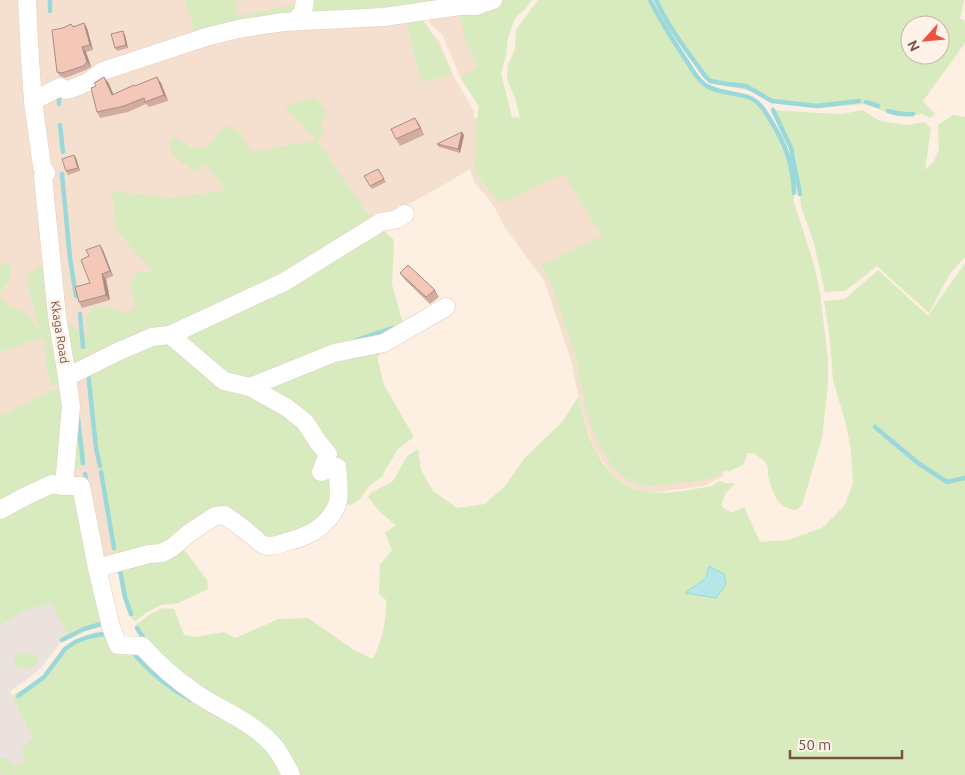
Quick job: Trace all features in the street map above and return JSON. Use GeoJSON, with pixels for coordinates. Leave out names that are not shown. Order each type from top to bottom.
{"type":"FeatureCollection","features":[{"type":"Feature","properties":{"kind":"street","name":"Kkaga Road"},"geometry":{"type":"LineString","coordinates":[[27,0],[34,101],[42,167],[46,173],[43,177],[56,307],[71,406],[64,486]]}},
{"type":"Feature","properties":{"kind":"street"},"geometry":{"type":"LineString","coordinates":[[295,21],[303,12],[305,0]]}},
{"type":"Feature","properties":{"kind":"street"},"geometry":{"type":"LineString","coordinates":[[34,101],[60,87],[66,90],[71,89],[88,82],[103,72],[206,37],[284,22],[384,17],[453,3],[476,6],[493,0]]}},
{"type":"Feature","properties":{"kind":"street"},"geometry":{"type":"LineString","coordinates":[[67,377],[152,336],[170,335],[284,282],[380,222],[397,219],[405,214]]}},
{"type":"Feature","properties":{"kind":"street"},"geometry":{"type":"LineString","coordinates":[[250,387],[334,353],[384,343],[446,307]]}},
{"type":"Feature","properties":{"kind":"street"},"geometry":{"type":"LineString","coordinates":[[97,568],[149,554],[162,553],[215,516],[224,515],[264,545],[272,546],[310,534],[329,519],[338,504],[339,478],[337,467],[321,472],[328,454],[305,422],[286,407],[250,387],[224,381],[170,335]]}},
{"type":"Feature","properties":{"kind":"street"},"geometry":{"type":"LineString","coordinates":[[0,510],[52,484],[81,486],[97,568],[111,627],[118,645],[142,646],[167,672],[180,682],[260,733],[275,747],[291,775]]}},
{"type":"Feature","properties":{"kind":"shaded area"},"geometry":{"type":"Polygon","coordinates":[[[0,0],[509,0],[466,42],[475,60],[477,69],[460,77],[442,34],[431,25],[428,19],[423,19],[428,30],[439,40],[457,82],[474,111],[474,118],[513,124],[575,153],[724,476],[703,486],[646,492],[621,482],[611,473],[592,443],[579,399],[571,360],[543,279],[505,228],[495,208],[474,182],[470,169],[398,210],[373,221],[387,289],[400,335],[372,359],[343,454],[226,519],[186,537],[101,559],[0,519],[0,0]]]}},
{"type":"Feature","properties":{"kind":"shaded area"},"geometry":{"type":"Polygon","coordinates":[[[52,603],[69,636],[60,643],[41,668],[10,691],[34,738],[21,749],[29,775],[0,775],[0,626],[25,611],[52,603]]]}},
{"type":"Feature","properties":{"kind":"green space"},"geometry":{"type":"Polygon","coordinates":[[[185,0],[235,0],[237,16],[299,4],[296,15],[196,36],[185,0]]]}},
{"type":"Feature","properties":{"kind":"green space"},"geometry":{"type":"Polygon","coordinates":[[[307,0],[444,0],[418,10],[305,13],[307,0]]]}},
{"type":"Feature","properties":{"kind":"green space"},"geometry":{"type":"Polygon","coordinates":[[[504,0],[532,0],[515,18],[508,38],[506,56],[501,73],[512,117],[520,118],[515,98],[507,79],[508,65],[515,49],[516,30],[538,0],[651,0],[661,20],[703,83],[716,89],[749,96],[759,101],[778,129],[787,147],[793,166],[794,202],[814,265],[820,293],[828,359],[828,384],[822,438],[802,505],[797,510],[781,504],[775,495],[768,477],[766,463],[753,453],[748,453],[743,465],[705,480],[649,486],[640,485],[624,477],[614,468],[598,444],[585,406],[576,358],[550,281],[541,265],[602,236],[564,174],[500,203],[478,177],[474,163],[477,148],[476,124],[479,107],[460,77],[477,68],[466,42],[459,12],[504,0]]]}},
{"type":"Feature","properties":{"kind":"green space"},"geometry":{"type":"Polygon","coordinates":[[[655,0],[964,0],[960,18],[965,21],[965,43],[950,64],[950,15],[900,15],[900,65],[949,65],[923,101],[935,114],[930,118],[922,114],[898,116],[866,104],[819,108],[775,103],[750,91],[709,82],[704,78],[655,0]]]}},
{"type":"Feature","properties":{"kind":"green space"},"geometry":{"type":"Polygon","coordinates":[[[405,18],[422,18],[437,41],[453,75],[421,82],[405,18]]]}},
{"type":"Feature","properties":{"kind":"green space"},"geometry":{"type":"Polygon","coordinates":[[[315,98],[326,110],[321,122],[324,135],[317,140],[372,220],[371,222],[227,305],[97,354],[89,349],[89,363],[68,381],[50,386],[43,338],[0,352],[0,295],[5,303],[28,315],[39,330],[28,287],[27,275],[38,267],[51,266],[65,321],[88,337],[86,319],[93,306],[108,307],[126,313],[135,307],[130,286],[138,272],[153,272],[117,231],[112,191],[170,198],[227,190],[206,164],[196,171],[173,156],[169,141],[174,136],[192,148],[207,147],[226,125],[239,132],[253,152],[316,140],[284,106],[315,98]]]}},
{"type":"Feature","properties":{"kind":"green space"},"geometry":{"type":"Polygon","coordinates":[[[773,110],[843,114],[862,110],[880,121],[907,125],[925,122],[931,128],[925,170],[934,162],[939,149],[938,125],[953,115],[965,117],[965,257],[949,275],[929,313],[877,266],[845,291],[825,292],[814,243],[801,207],[796,157],[773,110]]]}},
{"type":"Feature","properties":{"kind":"green space"},"geometry":{"type":"Polygon","coordinates":[[[380,227],[394,240],[392,284],[403,324],[390,331],[238,383],[180,335],[380,227]]]}},
{"type":"Feature","properties":{"kind":"green space"},"geometry":{"type":"Polygon","coordinates":[[[6,263],[11,266],[9,282],[0,292],[0,265],[6,263]]]}},
{"type":"Feature","properties":{"kind":"green space"},"geometry":{"type":"Polygon","coordinates":[[[965,263],[965,775],[300,775],[290,758],[211,695],[154,654],[135,629],[136,625],[162,608],[174,609],[184,635],[196,637],[224,632],[235,638],[279,619],[308,618],[354,650],[373,659],[379,645],[386,615],[386,600],[379,594],[380,565],[392,550],[385,533],[396,525],[381,513],[368,497],[372,492],[393,481],[407,456],[418,449],[421,470],[433,491],[457,508],[485,504],[505,486],[524,459],[563,421],[578,397],[593,446],[604,464],[616,478],[629,486],[643,491],[658,493],[712,486],[719,481],[735,483],[725,494],[721,506],[731,513],[744,507],[760,542],[788,540],[822,528],[844,506],[853,484],[851,451],[846,424],[833,380],[824,301],[845,299],[878,270],[928,316],[965,263]]]}},
{"type":"Feature","properties":{"kind":"green space"},"geometry":{"type":"Polygon","coordinates":[[[396,340],[377,357],[384,385],[414,437],[398,449],[383,476],[370,485],[358,501],[350,505],[345,503],[339,463],[331,449],[262,387],[396,340]]]}},
{"type":"Feature","properties":{"kind":"green space"},"geometry":{"type":"Polygon","coordinates":[[[168,341],[250,390],[305,429],[335,488],[324,518],[268,542],[225,512],[164,550],[114,553],[97,456],[87,377],[90,363],[168,341]]]}},
{"type":"Feature","properties":{"kind":"green space"},"geometry":{"type":"Polygon","coordinates":[[[74,380],[86,459],[74,470],[0,508],[0,417],[74,380]]]}},
{"type":"Feature","properties":{"kind":"green space"},"geometry":{"type":"Polygon","coordinates":[[[87,474],[108,586],[109,623],[69,636],[51,603],[25,611],[0,626],[0,518],[87,474]]]}},
{"type":"Feature","properties":{"kind":"green space"},"geometry":{"type":"Polygon","coordinates":[[[180,544],[207,580],[208,589],[178,603],[161,605],[135,621],[131,617],[125,602],[116,561],[180,544]]]}},
{"type":"Feature","properties":{"kind":"green space"},"geometry":{"type":"Polygon","coordinates":[[[114,630],[125,636],[151,667],[180,696],[240,729],[260,743],[275,761],[282,775],[0,774],[0,758],[6,758],[12,766],[25,763],[21,749],[33,738],[12,696],[41,678],[63,649],[73,642],[95,632],[114,630]]]}},
{"type":"Feature","properties":{"kind":"green space"},"geometry":{"type":"Polygon","coordinates":[[[20,653],[33,653],[38,658],[36,666],[28,669],[15,666],[14,658],[20,653]]]}},
{"type":"Feature","properties":{"kind":"water"},"geometry":{"type":"Polygon","coordinates":[[[709,566],[724,574],[726,585],[716,598],[685,593],[706,578],[709,566]]]}},
{"type":"Feature","properties":{"kind":"building"},"geometry":{"type":"Polygon","coordinates":[[[84,23],[90,45],[82,47],[87,62],[83,66],[62,73],[57,72],[52,30],[71,24],[73,27],[84,23]]]}},
{"type":"Feature","properties":{"kind":"building"},"geometry":{"type":"Polygon","coordinates":[[[123,31],[126,45],[115,48],[111,34],[123,31]]]}},
{"type":"Feature","properties":{"kind":"building"},"geometry":{"type":"Polygon","coordinates":[[[104,77],[112,95],[157,77],[164,95],[145,102],[144,98],[124,106],[97,112],[91,88],[96,86],[94,83],[104,77]]]}},
{"type":"Feature","properties":{"kind":"building"},"geometry":{"type":"Polygon","coordinates":[[[415,118],[420,128],[396,139],[391,129],[415,118]]]}},
{"type":"Feature","properties":{"kind":"building"},"geometry":{"type":"Polygon","coordinates":[[[462,132],[458,149],[437,144],[462,132]]]}},
{"type":"Feature","properties":{"kind":"building"},"geometry":{"type":"Polygon","coordinates":[[[74,155],[78,168],[66,171],[62,159],[74,155]]]}},
{"type":"Feature","properties":{"kind":"building"},"geometry":{"type":"Polygon","coordinates":[[[378,169],[384,179],[370,186],[364,176],[378,169]]]}},
{"type":"Feature","properties":{"kind":"building"},"geometry":{"type":"Polygon","coordinates":[[[100,245],[110,271],[102,274],[106,295],[79,302],[75,287],[90,283],[81,260],[89,256],[86,250],[100,245]]]}},
{"type":"Feature","properties":{"kind":"building"},"geometry":{"type":"Polygon","coordinates":[[[408,265],[435,290],[426,297],[400,273],[408,265]]]}},
{"type":"Feature","properties":{"kind":"waterway"},"geometry":{"type":"LineString","coordinates":[[50,0],[50,11]]}},
{"type":"Feature","properties":{"kind":"waterway"},"geometry":{"type":"LineString","coordinates":[[650,0],[673,40],[701,82],[713,89],[748,97],[759,104],[764,110],[781,138],[788,156],[794,193]]}},
{"type":"Feature","properties":{"kind":"waterway"},"geometry":{"type":"LineString","coordinates":[[656,0],[666,20],[710,81],[746,86],[772,101],[817,106],[859,101]]}},
{"type":"Feature","properties":{"kind":"waterway"},"geometry":{"type":"LineString","coordinates":[[59,92],[59,104]]}},
{"type":"Feature","properties":{"kind":"waterway"},"geometry":{"type":"LineString","coordinates":[[866,102],[878,106]]}},
{"type":"Feature","properties":{"kind":"waterway"},"geometry":{"type":"LineString","coordinates":[[773,110],[791,148],[800,194]]}},
{"type":"Feature","properties":{"kind":"waterway"},"geometry":{"type":"LineString","coordinates":[[888,111],[913,114]]}},
{"type":"Feature","properties":{"kind":"waterway"},"geometry":{"type":"LineString","coordinates":[[60,125],[63,152]]}},
{"type":"Feature","properties":{"kind":"waterway"},"geometry":{"type":"LineString","coordinates":[[62,174],[70,258],[76,296]]}},
{"type":"Feature","properties":{"kind":"waterway"},"geometry":{"type":"LineString","coordinates":[[80,314],[83,347]]}},
{"type":"Feature","properties":{"kind":"waterway"},"geometry":{"type":"LineString","coordinates":[[357,340],[393,328]]}},
{"type":"Feature","properties":{"kind":"waterway"},"geometry":{"type":"LineString","coordinates":[[88,372],[96,448],[100,466]]}},
{"type":"Feature","properties":{"kind":"waterway"},"geometry":{"type":"LineString","coordinates":[[78,419],[83,463]]}},
{"type":"Feature","properties":{"kind":"waterway"},"geometry":{"type":"LineString","coordinates":[[875,427],[918,463],[947,482],[965,478]]}},
{"type":"Feature","properties":{"kind":"waterway"},"geometry":{"type":"LineString","coordinates":[[101,472],[114,548]]}},
{"type":"Feature","properties":{"kind":"waterway"},"geometry":{"type":"LineString","coordinates":[[85,474],[87,485]]}},
{"type":"Feature","properties":{"kind":"waterway"},"geometry":{"type":"LineString","coordinates":[[119,565],[125,597],[131,614]]}},
{"type":"Feature","properties":{"kind":"waterway"},"geometry":{"type":"LineString","coordinates":[[62,640],[84,629],[105,623]]}},
{"type":"Feature","properties":{"kind":"waterway"},"geometry":{"type":"LineString","coordinates":[[137,628],[146,642]]}},
{"type":"Feature","properties":{"kind":"waterway"},"geometry":{"type":"LineString","coordinates":[[18,696],[44,677],[65,649],[75,642],[88,637],[108,633]]}},
{"type":"Feature","properties":{"kind":"waterway"},"geometry":{"type":"LineString","coordinates":[[132,651],[159,678],[191,700]]}}]}
